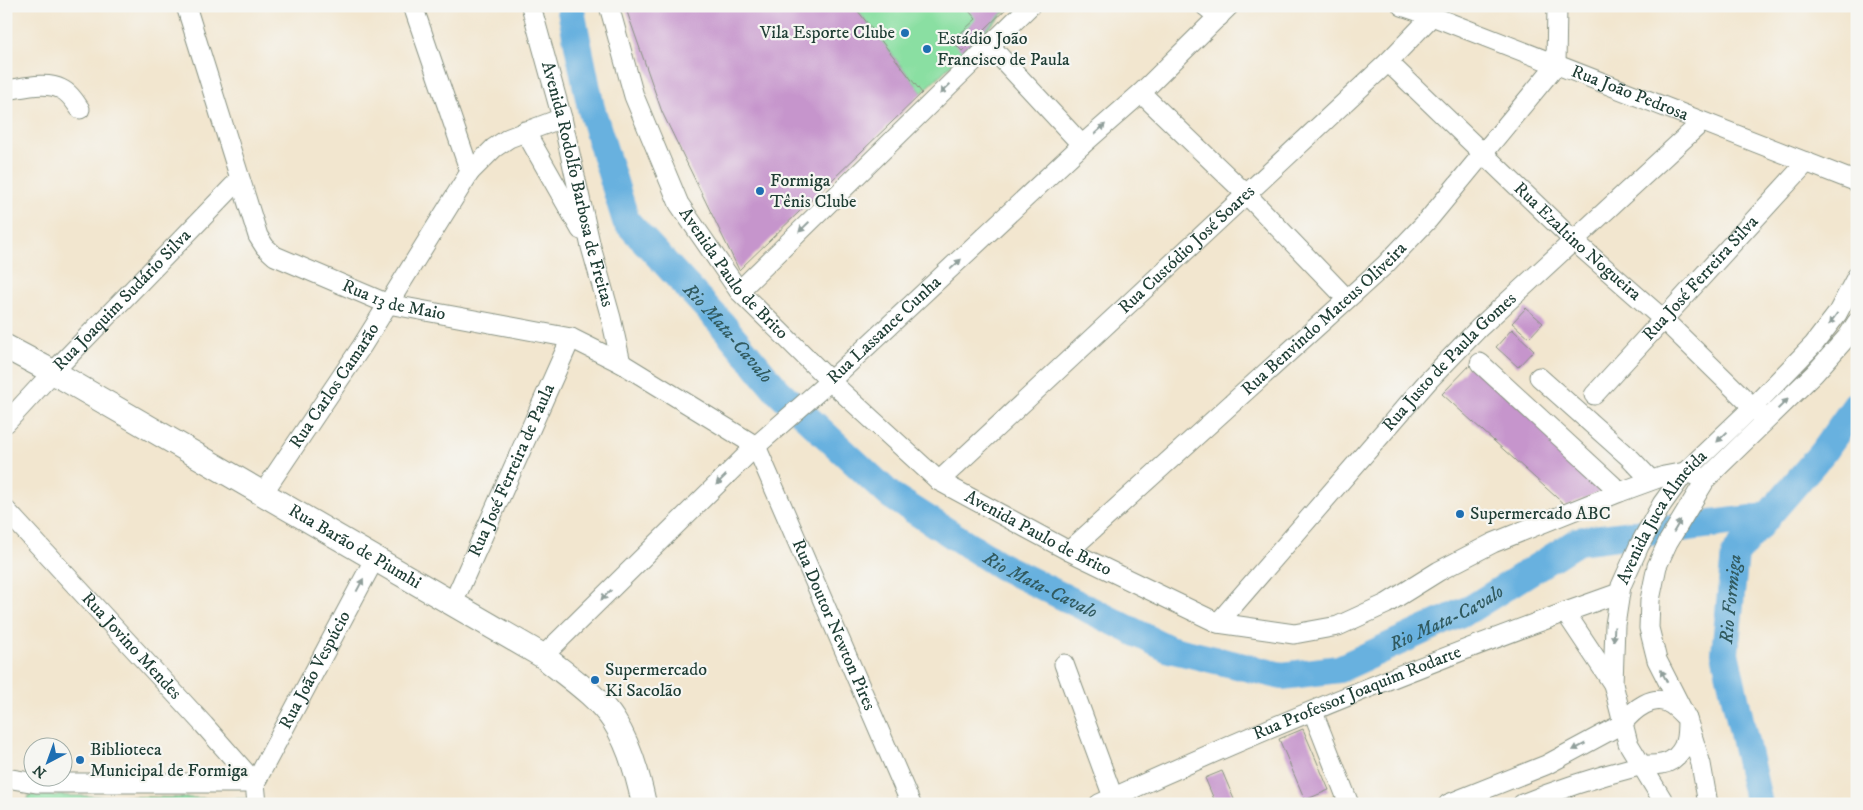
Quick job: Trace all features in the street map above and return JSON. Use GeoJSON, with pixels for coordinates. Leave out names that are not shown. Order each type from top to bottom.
{"type":"FeatureCollection","features":[{"type":"Feature","properties":{"kind":"main road","name":"Rua Barão de Piumhi"},"geometry":{"type":"LineString","coordinates":[[6,347],[53,372],[544,656],[593,697],[614,721],[635,766],[644,804]]}},
{"type":"Feature","properties":{"kind":"street","name":"Rua 13 de Maio"},"geometry":{"type":"LineString","coordinates":[[186,6],[258,236],[265,247],[275,256],[388,304],[571,338],[621,363],[756,446]]}},
{"type":"Feature","properties":{"kind":"street"},"geometry":{"type":"LineString","coordinates":[[413,6],[470,172]]}},
{"type":"Feature","properties":{"kind":"street","name":"Avenida Rodolfo Barbosa de Freitas"},"geometry":{"type":"LineString","coordinates":[[531,6],[562,118],[590,247],[611,318],[621,363]]}},
{"type":"Feature","properties":{"kind":"street","name":"Avenida Paulo de Brito"},"geometry":{"type":"LineString","coordinates":[[609,6],[634,96],[679,204],[739,291],[830,381],[939,482],[1069,551],[1218,623],[1294,634],[1338,626],[1386,604],[1438,571],[1493,543],[1651,480],[1684,472]]}},
{"type":"Feature","properties":{"kind":"street"},"geometry":{"type":"LineString","coordinates":[[739,291],[1030,6]]}},
{"type":"Feature","properties":{"kind":"street","name":"Rua João Pedrosa"},"geometry":{"type":"LineString","coordinates":[[1402,6],[1857,182]]}},
{"type":"Feature","properties":{"kind":"street"},"geometry":{"type":"LineString","coordinates":[[1556,6],[1556,65]]}},
{"type":"Feature","properties":{"kind":"street","name":"Rua Lassance Cunha"},"geometry":{"type":"LineString","coordinates":[[544,656],[756,446],[830,381],[1082,145],[1141,93],[1218,10]]}},
{"type":"Feature","properties":{"kind":"street","name":"Rua Custódio José Soares"},"geometry":{"type":"LineString","coordinates":[[939,482],[1388,62],[1432,16]]}},
{"type":"Feature","properties":{"kind":"street"},"geometry":{"type":"LineString","coordinates":[[990,46],[1082,145]]}},
{"type":"Feature","properties":{"kind":"street","name":"Rua Ezaltino Nogueira"},"geometry":{"type":"LineString","coordinates":[[1388,62],[1574,240],[1664,320],[1767,420]]}},
{"type":"Feature","properties":{"kind":"street","name":"Rua Benvindo Mateus Oliveira"},"geometry":{"type":"LineString","coordinates":[[1069,551],[1385,265],[1428,220],[1556,65]]}},
{"type":"Feature","properties":{"kind":"street"},"geometry":{"type":"LineString","coordinates":[[6,90],[46,86],[61,88],[70,95],[80,109]]}},
{"type":"Feature","properties":{"kind":"street"},"geometry":{"type":"LineString","coordinates":[[1141,93],[1247,194],[1347,299]]}},
{"type":"Feature","properties":{"kind":"street","name":"Rua Carlos Camarão"},"geometry":{"type":"LineString","coordinates":[[263,493],[388,304],[470,172],[494,148],[510,138],[562,118]]}},
{"type":"Feature","properties":{"kind":"street","name":"Rua Justo de Paula Gomes"},"geometry":{"type":"LineString","coordinates":[[1218,623],[1428,381],[1479,328],[1702,122]]}},
{"type":"Feature","properties":{"kind":"street"},"geometry":{"type":"LineString","coordinates":[[525,132],[590,247]]}},
{"type":"Feature","properties":{"kind":"street","name":"Rua José Ferreira Silva"},"geometry":{"type":"LineString","coordinates":[[1594,395],[1807,162]]}},
{"type":"Feature","properties":{"kind":"street","name":"Rua Joaquim Sudário Silva"},"geometry":{"type":"LineString","coordinates":[[6,423],[240,179]]}},
{"type":"Feature","properties":{"kind":"street","name":"Avenida Juca Almeida"},"geometry":{"type":"LineString","coordinates":[[1666,804],[1628,743],[1613,684],[1615,624],[1620,589],[1639,546],[1662,504],[1684,472],[1753,407],[1814,344],[1837,314],[1857,276]]}},
{"type":"Feature","properties":{"kind":"street","name":"Avenida Juca Almeida"},"geometry":{"type":"LineString","coordinates":[[1708,804],[1701,764],[1687,719],[1657,660],[1649,628],[1650,600],[1657,566],[1668,542],[1703,483],[1820,367],[1848,336],[1857,322]]}},
{"type":"Feature","properties":{"kind":"street","name":"Rua José Ferreira de Paula"},"geometry":{"type":"LineString","coordinates":[[452,603],[571,338]]}},
{"type":"Feature","properties":{"kind":"street"},"geometry":{"type":"LineString","coordinates":[[1480,363],[1620,492]]}},
{"type":"Feature","properties":{"kind":"street"},"geometry":{"type":"LineString","coordinates":[[1539,377],[1631,459],[1651,480]]}},
{"type":"Feature","properties":{"kind":"street","name":"Rua Doutor Newton Pires"},"geometry":{"type":"LineString","coordinates":[[756,446],[911,804]]}},
{"type":"Feature","properties":{"kind":"street"},"geometry":{"type":"LineString","coordinates":[[1684,472],[1703,483]]}},
{"type":"Feature","properties":{"kind":"street","name":"Rua Jovino Mendes"},"geometry":{"type":"LineString","coordinates":[[6,510],[255,783]]}},
{"type":"Feature","properties":{"kind":"street","name":"Rua João Vespúcio"},"geometry":{"type":"LineString","coordinates":[[255,783],[375,558]]}},
{"type":"Feature","properties":{"kind":"street","name":"Rua Professor Joaquim Rodarte"},"geometry":{"type":"LineString","coordinates":[[1106,801],[1313,712],[1620,589]]}},
{"type":"Feature","properties":{"kind":"street"},"geometry":{"type":"LineString","coordinates":[[1565,612],[1613,684]]}},
{"type":"Feature","properties":{"kind":"street"},"geometry":{"type":"LineString","coordinates":[[1064,664],[1106,801]]}},
{"type":"Feature","properties":{"kind":"street"},"geometry":{"type":"LineString","coordinates":[[1448,804],[1546,765],[1622,724],[1644,704],[1658,700],[1671,704],[1687,719],[1687,738],[1681,750],[1672,760],[1658,766],[1641,765],[1552,797],[1522,804]]}},
{"type":"Feature","properties":{"kind":"street"},"geometry":{"type":"LineString","coordinates":[[1313,712],[1349,804]]}},
{"type":"Feature","properties":{"kind":"street"},"geometry":{"type":"LineString","coordinates":[[1546,765],[1552,797]]}},
{"type":"Feature","properties":{"kind":"street"},"geometry":{"type":"LineString","coordinates":[[6,778],[36,783],[255,783],[257,804]]}},
{"type":"Feature","properties":{"kind":"green space","name":"Estádio João Francisco de Paula"},"geometry":{"type":"Polygon","coordinates":[[[854,6],[1011,6],[922,93],[854,6]]]}},
{"type":"Feature","properties":{"kind":"green space"},"geometry":{"type":"Polygon","coordinates":[[[29,795],[250,799],[250,804],[25,804],[29,795]]]}},
{"type":"Feature","properties":{"kind":"building","name":"Formiga Tênis Clube"},"geometry":{"type":"Polygon","coordinates":[[[625,6],[854,6],[922,93],[739,270],[662,112],[625,6]]]}},
{"type":"Feature","properties":{"kind":"building"},"geometry":{"type":"Polygon","coordinates":[[[974,6],[1009,6],[962,51],[952,41],[976,19],[969,11],[974,6]]]}},
{"type":"Feature","properties":{"kind":"building"},"geometry":{"type":"Polygon","coordinates":[[[1526,308],[1543,323],[1529,338],[1512,323],[1526,308]]]}},
{"type":"Feature","properties":{"kind":"building"},"geometry":{"type":"Polygon","coordinates":[[[1512,329],[1534,350],[1518,367],[1496,347],[1512,329]]]}},
{"type":"Feature","properties":{"kind":"building"},"geometry":{"type":"Polygon","coordinates":[[[1473,362],[1608,488],[1566,506],[1442,394],[1473,362]]]}},
{"type":"Feature","properties":{"kind":"building"},"geometry":{"type":"Polygon","coordinates":[[[1303,729],[1329,790],[1305,800],[1279,739],[1303,729]]]}},
{"type":"Feature","properties":{"kind":"building"},"geometry":{"type":"Polygon","coordinates":[[[1222,771],[1236,804],[1216,804],[1205,778],[1222,771]]]}},
{"type":"Feature","properties":{"kind":"waterway","name":"Rio Mata-Cavalo"},"geometry":{"type":"LineString","coordinates":[[570,6],[591,108],[626,221],[721,323],[776,389],[890,495],[1001,566],[1169,649],[1282,676],[1339,669],[1472,608],[1578,541],[1767,517]]}},
{"type":"Feature","properties":{"kind":"waterway","name":"Rio Formiga"},"geometry":{"type":"LineString","coordinates":[[1759,804],[1725,653],[1735,554],[1822,453],[1857,404]]}},
{"type":"Feature","properties":{"kind":"place","name":"Vila Esporte Clube"},"geometry":{"type":"Point","coordinates":[905,33]}},
{"type":"Feature","properties":{"kind":"place","name":"Estádio João Francisco de Paula"},"geometry":{"type":"Point","coordinates":[927,49]}},
{"type":"Feature","properties":{"kind":"place","name":"Formiga Tênis Clube"},"geometry":{"type":"Point","coordinates":[760,191]}},
{"type":"Feature","properties":{"kind":"place","name":"Supermercado ABC"},"geometry":{"type":"Point","coordinates":[1460,514]}},
{"type":"Feature","properties":{"kind":"place","name":"Supermercado Ki Sacolão"},"geometry":{"type":"Point","coordinates":[595,680]}},
{"type":"Feature","properties":{"kind":"place","name":"Biblioteca Municipal de Formiga"},"geometry":{"type":"Point","coordinates":[80,760]}}]}
